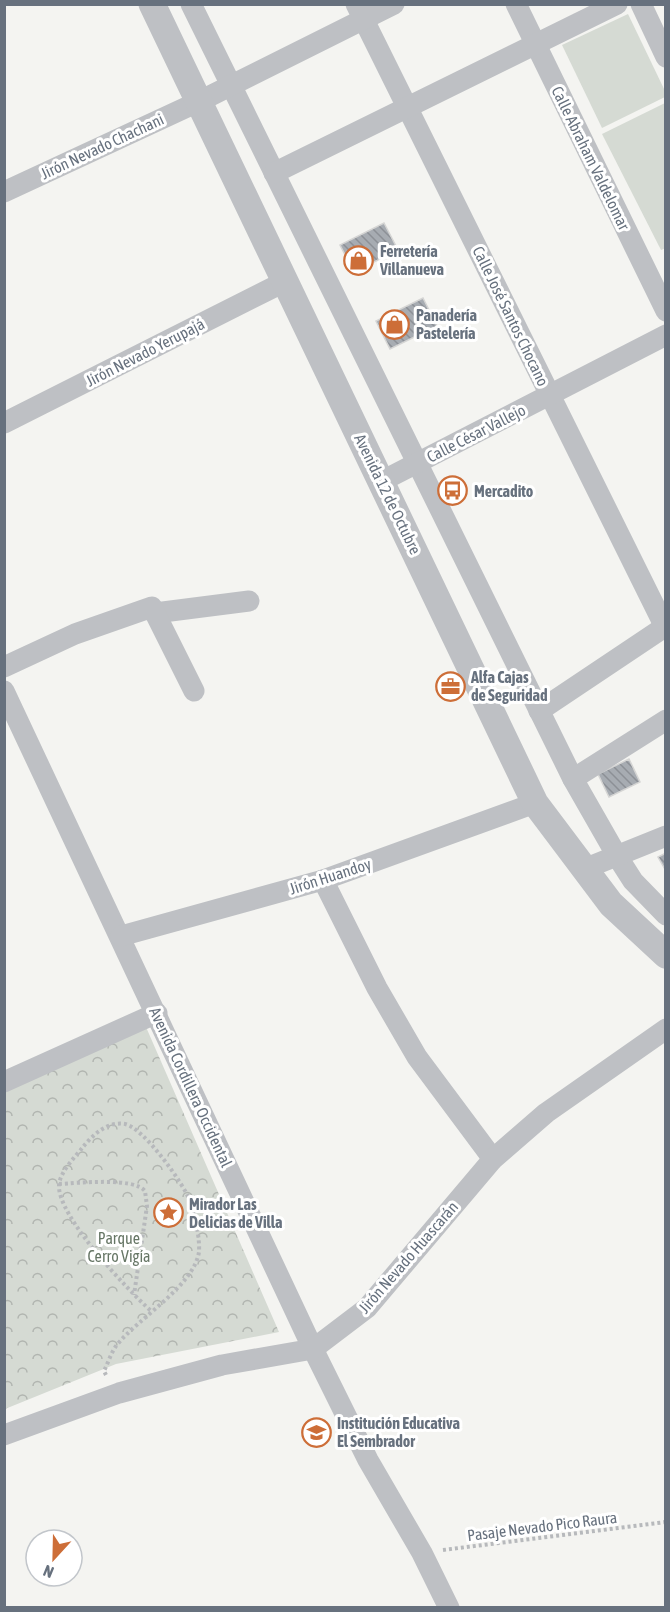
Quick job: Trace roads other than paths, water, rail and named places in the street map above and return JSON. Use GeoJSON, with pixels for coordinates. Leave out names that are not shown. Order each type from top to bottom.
{"type":"FeatureCollection","features":[{"type":"Feature","properties":{"kind":"street","name":"Avenida 12 de Octubre"},"geometry":{"type":"LineString","coordinates":[[152,4],[535,803],[611,904],[666,955]]}},
{"type":"Feature","properties":{"kind":"street"},"geometry":{"type":"LineString","coordinates":[[191,4],[573,779],[633,881],[666,915]]}},
{"type":"Feature","properties":{"kind":"street","name":"Jirón Nevado Chachani"},"geometry":{"type":"LineString","coordinates":[[4,192],[231,86],[360,12],[394,4]]}},
{"type":"Feature","properties":{"kind":"street","name":"Calle Abraham Valdelomar"},"geometry":{"type":"LineString","coordinates":[[516,4],[666,311]]}},
{"type":"Feature","properties":{"kind":"street"},"geometry":{"type":"LineString","coordinates":[[274,172],[617,4]]}},
{"type":"Feature","properties":{"kind":"street"},"geometry":{"type":"LineString","coordinates":[[641,4],[666,57]]}},
{"type":"Feature","properties":{"kind":"street","name":"Calle José Santos Chocano"},"geometry":{"type":"LineString","coordinates":[[360,12],[665,626]]}},
{"type":"Feature","properties":{"kind":"street","name":"Jirón Nevado Yerupajá"},"geometry":{"type":"LineString","coordinates":[[4,423],[286,282]]}},
{"type":"Feature","properties":{"kind":"street","name":"Calle César Vallejo"},"geometry":{"type":"LineString","coordinates":[[382,481],[666,335]]}},
{"type":"Feature","properties":{"kind":"street"},"geometry":{"type":"LineString","coordinates":[[155,613],[249,601]]}},
{"type":"Feature","properties":{"kind":"street"},"geometry":{"type":"LineString","coordinates":[[4,667],[75,634],[152,607],[194,692]]}},
{"type":"Feature","properties":{"kind":"street"},"geometry":{"type":"LineString","coordinates":[[539,711],[665,626]]}},
{"type":"Feature","properties":{"kind":"street","name":"Avenida Cordillera Occidental"},"geometry":{"type":"LineString","coordinates":[[4,692],[121,936],[313,1349],[368,1460],[422,1553],[449,1608]]}},
{"type":"Feature","properties":{"kind":"street"},"geometry":{"type":"LineString","coordinates":[[573,779],[666,720]]}},
{"type":"Feature","properties":{"kind":"street","name":"Jirón Huandoy"},"geometry":{"type":"LineString","coordinates":[[121,936],[323,880],[535,803]]}},
{"type":"Feature","properties":{"kind":"street"},"geometry":{"type":"LineString","coordinates":[[584,870],[666,836]]}},
{"type":"Feature","properties":{"kind":"street"},"geometry":{"type":"LineString","coordinates":[[323,880],[377,988],[417,1057],[494,1159]]}},
{"type":"Feature","properties":{"kind":"street"},"geometry":{"type":"LineString","coordinates":[[4,1082],[157,1013]]}},
{"type":"Feature","properties":{"kind":"street","name":"Jirón Nevado Huascarán"},"geometry":{"type":"LineString","coordinates":[[4,1435],[112,1396],[222,1365],[313,1349],[367,1308],[494,1159],[546,1113],[666,1029]]}},
{"type":"Feature","properties":{"kind":"place","name":"Ferretería Villanueva"},"geometry":{"type":"Point","coordinates":[359,260]}},
{"type":"Feature","properties":{"kind":"place","name":"Panadería Pastelería"},"geometry":{"type":"Point","coordinates":[395,324]}},
{"type":"Feature","properties":{"kind":"place","name":"Mercadito"},"geometry":{"type":"Point","coordinates":[453,491]}},
{"type":"Feature","properties":{"kind":"place","name":"Alfa Cajas de Seguridad"},"geometry":{"type":"Point","coordinates":[450,686]}},
{"type":"Feature","properties":{"kind":"place","name":"Mirador Las Delicias de Villa"},"geometry":{"type":"Point","coordinates":[168,1213]}},
{"type":"Feature","properties":{"kind":"place","name":"Institución Educativa El Sembrador"},"geometry":{"type":"Point","coordinates":[316,1432]}},
{"type":"Feature","properties":{"kind":"park label","name":"Parque Cerro Vigía"},"geometry":{"type":"Point","coordinates":[119,1247]}}]}
